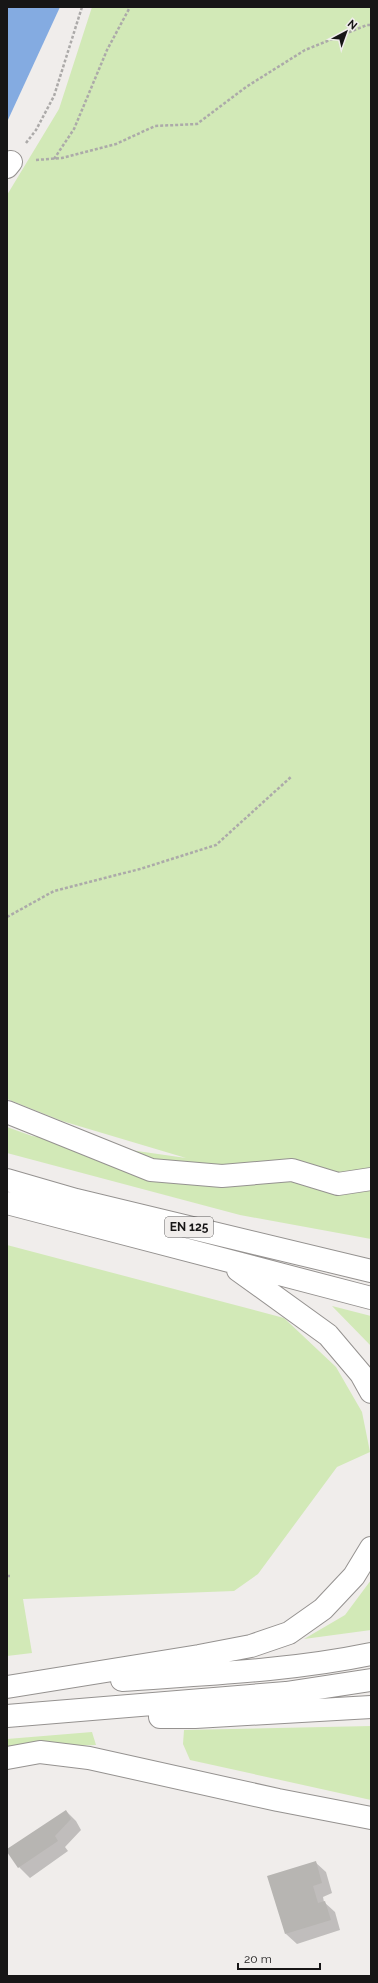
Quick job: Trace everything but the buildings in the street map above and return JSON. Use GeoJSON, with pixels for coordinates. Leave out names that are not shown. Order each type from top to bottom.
{"type":"FeatureCollection","features":[{"type":"Feature","properties":{"kind":"main road"},"geometry":{"type":"LineString","coordinates":[[7,1112],[152,1170],[222,1176],[292,1170],[338,1184],[371,1179]]}},
{"type":"Feature","properties":{"kind":"main road","name":"EN 125"},"geometry":{"type":"LineString","coordinates":[[7,1180],[76,1200],[371,1270]]}},
{"type":"Feature","properties":{"kind":"main road","name":"EN 125"},"geometry":{"type":"LineString","coordinates":[[7,1203],[371,1298]]}},
{"type":"Feature","properties":{"kind":"main road"},"geometry":{"type":"LineString","coordinates":[[314,1257],[371,1267]]}},
{"type":"Feature","properties":{"kind":"main road"},"geometry":{"type":"LineString","coordinates":[[226,1261],[328,1335],[361,1374],[371,1392]]}},
{"type":"Feature","properties":{"kind":"main road"},"geometry":{"type":"LineString","coordinates":[[7,1688],[251,1646],[289,1633],[323,1609],[354,1576],[371,1548]]}},
{"type":"Feature","properties":{"kind":"main road"},"geometry":{"type":"LineString","coordinates":[[7,1688],[242,1672],[316,1664],[371,1654]]}},
{"type":"Feature","properties":{"kind":"main road"},"geometry":{"type":"LineString","coordinates":[[7,1716],[286,1693],[371,1680]]}},
{"type":"Feature","properties":{"kind":"main road"},"geometry":{"type":"LineString","coordinates":[[62,1712],[133,1716],[195,1717],[371,1706]]}},
{"type":"Feature","properties":{"kind":"main road"},"geometry":{"type":"LineString","coordinates":[[7,1758],[40,1752],[89,1758],[278,1800],[371,1818]]}},
{"type":"Feature","properties":{"kind":"path"},"geometry":{"type":"LineString","coordinates":[[9,165],[36,130],[54,96],[82,7]]}},
{"type":"Feature","properties":{"kind":"path"},"geometry":{"type":"LineString","coordinates":[[54,159],[74,129],[107,50],[130,7]]}},
{"type":"Feature","properties":{"kind":"path"},"geometry":{"type":"LineString","coordinates":[[9,165],[54,159],[116,144],[155,126],[197,124],[246,87],[305,50],[367,25],[371,25]]}},
{"type":"Feature","properties":{"kind":"path"},"geometry":{"type":"LineString","coordinates":[[7,917],[54,891],[140,869],[216,845],[292,776]]}},
{"type":"Feature","properties":{"kind":"path"},"geometry":{"type":"LineString","coordinates":[[7,1576],[12,1576]]}},
{"type":"Feature","properties":{"kind":"green space"},"geometry":{"type":"Polygon","coordinates":[[[92,7],[371,7],[371,1239],[240,1215],[7,1153],[7,1127],[32,1136],[186,1158],[62,1121],[7,1099],[7,195],[59,109],[92,7]]]}},
{"type":"Feature","properties":{"kind":"green space"},"geometry":{"type":"Polygon","coordinates":[[[7,1245],[284,1318],[336,1367],[362,1412],[370,1452],[337,1467],[258,1574],[234,1591],[23,1599],[32,1653],[7,1656],[7,1245]]]}},
{"type":"Feature","properties":{"kind":"green space"},"geometry":{"type":"Polygon","coordinates":[[[332,1306],[371,1316],[371,1346],[332,1306]]]}},
{"type":"Feature","properties":{"kind":"green space"},"geometry":{"type":"Polygon","coordinates":[[[371,1580],[371,1630],[304,1639],[345,1615],[371,1580]]]}},
{"type":"Feature","properties":{"kind":"green space"},"geometry":{"type":"Polygon","coordinates":[[[371,1726],[371,1800],[190,1760],[183,1744],[184,1730],[371,1726]]]}},
{"type":"Feature","properties":{"kind":"green space"},"geometry":{"type":"Polygon","coordinates":[[[92,1732],[96,1745],[7,1748],[7,1739],[92,1732]]]}},
{"type":"Feature","properties":{"kind":"water"},"geometry":{"type":"Polygon","coordinates":[[[7,7],[60,7],[7,122],[7,7]]]}}]}
